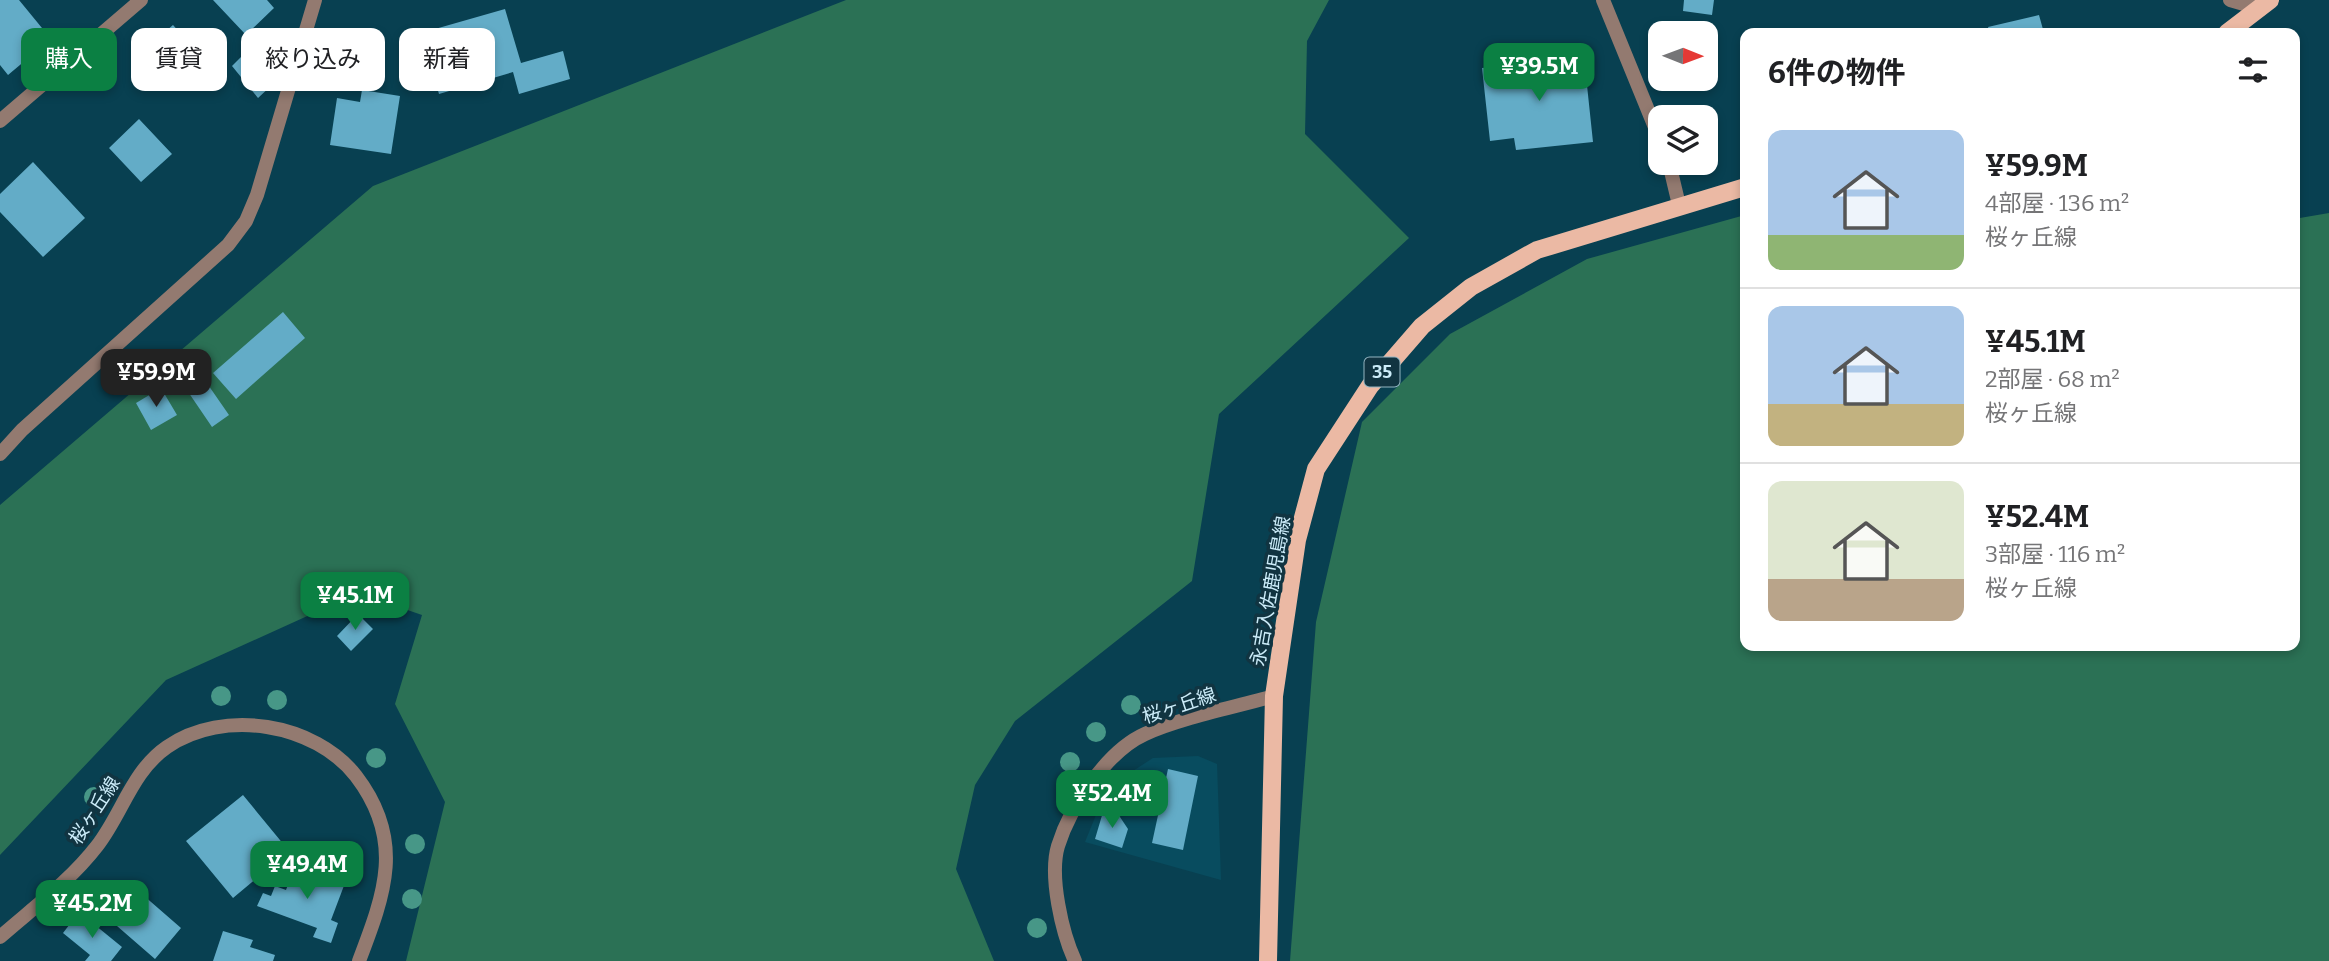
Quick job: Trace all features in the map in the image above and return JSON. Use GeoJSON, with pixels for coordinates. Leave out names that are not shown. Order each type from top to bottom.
{"type":"FeatureCollection","features":[{"type":"Feature","properties":{"kind":"main road"},"geometry":{"type":"LineString","coordinates":[[2234,28],[2266,5]]}},
{"type":"Feature","properties":{"kind":"main road","name":"永吉入佐鹿児島線"},"geometry":{"type":"LineString","coordinates":[[1268,961],[1274,696],[1297,540],[1317,469],[1370,386],[1422,326],[1471,287],[1537,250],[1740,188]]}},
{"type":"Feature","properties":{"kind":"street"},"geometry":{"type":"LineString","coordinates":[[0,121],[141,0]]}},
{"type":"Feature","properties":{"kind":"street"},"geometry":{"type":"LineString","coordinates":[[0,454],[22,430],[228,245],[246,222],[315,0]]}},
{"type":"Feature","properties":{"kind":"street"},"geometry":{"type":"LineString","coordinates":[[1603,0],[1648,110]]}},
{"type":"Feature","properties":{"kind":"street"},"geometry":{"type":"LineString","coordinates":[[2230,0],[2266,5]]}},
{"type":"Feature","properties":{"kind":"street"},"geometry":{"type":"LineString","coordinates":[[1672,175],[1679,205]]}},
{"type":"Feature","properties":{"kind":"street","name":"桜ヶ丘線"},"geometry":{"type":"LineString","coordinates":[[1075,961],[1057,898],[1057,848],[1079,800],[1105,765],[1144,734],[1274,696]]}},
{"type":"Feature","properties":{"kind":"street","name":"桜ヶ丘線"},"geometry":{"type":"LineString","coordinates":[[0,937],[70,876],[99,845],[130,787],[167,747],[197,733],[233,726],[276,727],[316,742],[347,764],[367,790],[379,818],[386,848],[387,881],[359,961]]}},
{"type":"Feature","properties":{"kind":"shaded area"},"geometry":{"type":"Polygon","coordinates":[[[1198,756],[1217,764],[1221,880],[1085,842],[1098,810],[1119,780],[1153,758],[1198,756]]]}},
{"type":"Feature","properties":{"kind":"green space"},"geometry":{"type":"Polygon","coordinates":[[[846,0],[1329,0],[1307,41],[1305,134],[1409,238],[1219,414],[1192,581],[1015,721],[975,785],[956,869],[994,961],[406,961],[445,802],[395,704],[422,615],[358,593],[166,680],[0,855],[0,505],[373,186],[846,0]]]}},
{"type":"Feature","properties":{"kind":"green space"},"geometry":{"type":"Polygon","coordinates":[[[2329,213],[2329,961],[1290,961],[1316,622],[1362,422],[1450,334],[1587,259],[1740,216],[1740,651],[2300,651],[2300,218],[2329,213]]]}},
{"type":"Feature","properties":{"kind":"building"},"geometry":{"type":"Polygon","coordinates":[[[0,0],[19,0],[42,28],[21,28],[21,64],[8,75],[0,65],[0,0]]]}},
{"type":"Feature","properties":{"kind":"building"},"geometry":{"type":"Polygon","coordinates":[[[213,0],[267,0],[274,8],[253,28],[241,30],[213,0]]]}},
{"type":"Feature","properties":{"kind":"building"},"geometry":{"type":"Polygon","coordinates":[[[1684,0],[1714,0],[1712,15],[1683,11],[1684,0]]]}},
{"type":"Feature","properties":{"kind":"building"},"geometry":{"type":"Polygon","coordinates":[[[505,9],[521,63],[563,51],[570,79],[519,94],[513,72],[495,77],[495,28],[438,28],[505,9]]]}},
{"type":"Feature","properties":{"kind":"building"},"geometry":{"type":"Polygon","coordinates":[[[2039,15],[2043,28],[1988,28],[2039,15]]]}},
{"type":"Feature","properties":{"kind":"building"},"geometry":{"type":"Polygon","coordinates":[[[241,57],[241,77],[232,66],[241,57]]]}},
{"type":"Feature","properties":{"kind":"building"},"geometry":{"type":"Polygon","coordinates":[[[1584,57],[1593,142],[1516,150],[1514,138],[1490,141],[1482,68],[1584,57]]]}},
{"type":"Feature","properties":{"kind":"building"},"geometry":{"type":"Polygon","coordinates":[[[252,91],[266,91],[258,98],[252,91]]]}},
{"type":"Feature","properties":{"kind":"building"},"geometry":{"type":"Polygon","coordinates":[[[362,91],[400,96],[391,154],[330,145],[337,98],[360,102],[362,91]]]}},
{"type":"Feature","properties":{"kind":"building"},"geometry":{"type":"Polygon","coordinates":[[[139,119],[172,154],[141,182],[109,148],[139,119]]]}},
{"type":"Feature","properties":{"kind":"building"},"geometry":{"type":"Polygon","coordinates":[[[33,162],[85,218],[43,257],[0,212],[0,194],[33,162]]]}},
{"type":"Feature","properties":{"kind":"building"},"geometry":{"type":"Polygon","coordinates":[[[283,312],[305,338],[236,399],[213,373],[283,312]]]}},
{"type":"Feature","properties":{"kind":"building"},"geometry":{"type":"Polygon","coordinates":[[[195,366],[229,415],[212,427],[178,377],[195,366]]]}},
{"type":"Feature","properties":{"kind":"building"},"geometry":{"type":"Polygon","coordinates":[[[161,388],[177,415],[151,430],[136,403],[161,388]]]}},
{"type":"Feature","properties":{"kind":"building"},"geometry":{"type":"Polygon","coordinates":[[[358,614],[373,629],[351,651],[337,636],[358,614]]]}},
{"type":"Feature","properties":{"kind":"building"},"geometry":{"type":"Polygon","coordinates":[[[1168,769],[1198,776],[1183,850],[1152,843],[1168,769]]]}},
{"type":"Feature","properties":{"kind":"building"},"geometry":{"type":"Polygon","coordinates":[[[243,795],[289,851],[233,898],[186,841],[243,795]]]}},
{"type":"Feature","properties":{"kind":"building"},"geometry":{"type":"Polygon","coordinates":[[[1103,812],[1120,817],[1128,829],[1122,848],[1095,839],[1103,812]]]}},
{"type":"Feature","properties":{"kind":"building"},"geometry":{"type":"Polygon","coordinates":[[[295,865],[345,883],[331,920],[338,923],[331,943],[313,937],[317,928],[257,906],[263,893],[271,896],[275,886],[286,890],[295,865]]]}},
{"type":"Feature","properties":{"kind":"building"},"geometry":{"type":"Polygon","coordinates":[[[143,895],[181,928],[155,959],[117,926],[143,895]]]}},
{"type":"Feature","properties":{"kind":"building"},"geometry":{"type":"Polygon","coordinates":[[[79,912],[122,947],[111,961],[85,961],[90,955],[63,933],[79,912]]]}},
{"type":"Feature","properties":{"kind":"building"},"geometry":{"type":"Polygon","coordinates":[[[223,931],[253,940],[250,947],[275,955],[273,961],[213,961],[223,931]]]}}]}
